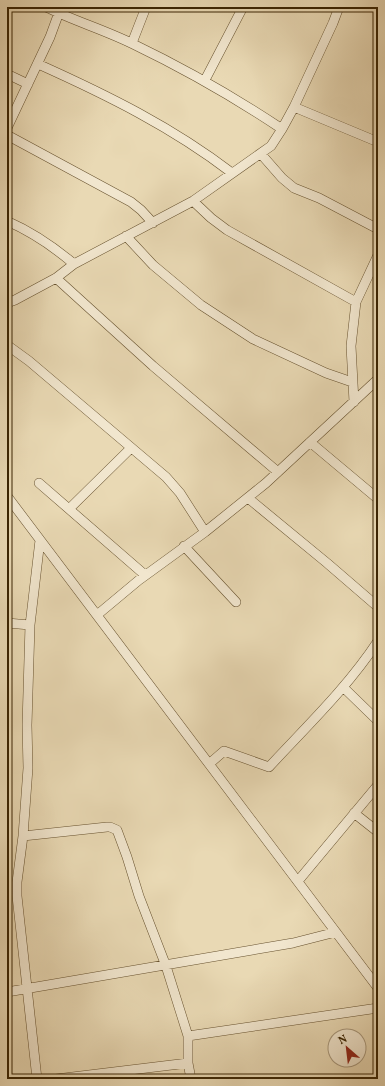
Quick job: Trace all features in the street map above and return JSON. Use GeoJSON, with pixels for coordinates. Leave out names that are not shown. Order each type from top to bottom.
{"type":"FeatureCollection","features":[{"type":"Feature","properties":{"kind":"street"},"geometry":{"type":"LineString","coordinates":[[46,7],[60,10],[132,43],[205,80],[282,129]]}},
{"type":"Feature","properties":{"kind":"street"},"geometry":{"type":"LineString","coordinates":[[132,43],[146,7]]}},
{"type":"Feature","properties":{"kind":"street"},"geometry":{"type":"LineString","coordinates":[[205,80],[243,7]]}},
{"type":"Feature","properties":{"kind":"street"},"geometry":{"type":"LineString","coordinates":[[7,303],[56,278],[74,264],[193,201],[271,146],[294,107],[339,7]]}},
{"type":"Feature","properties":{"kind":"street"},"geometry":{"type":"LineString","coordinates":[[7,128],[38,64],[60,10]]}},
{"type":"Feature","properties":{"kind":"street"},"geometry":{"type":"LineString","coordinates":[[38,64],[98,91],[150,119],[205,153],[232,173]]}},
{"type":"Feature","properties":{"kind":"street"},"geometry":{"type":"LineString","coordinates":[[7,74],[28,84]]}},
{"type":"Feature","properties":{"kind":"street"},"geometry":{"type":"LineString","coordinates":[[294,107],[378,142]]}},
{"type":"Feature","properties":{"kind":"street"},"geometry":{"type":"LineString","coordinates":[[7,135],[131,202],[153,223]]}},
{"type":"Feature","properties":{"kind":"street"},"geometry":{"type":"LineString","coordinates":[[260,154],[282,178],[294,188],[319,198],[378,229]]}},
{"type":"Feature","properties":{"kind":"street"},"geometry":{"type":"LineString","coordinates":[[193,201],[211,218],[227,230],[356,302]]}},
{"type":"Feature","properties":{"kind":"street"},"geometry":{"type":"LineString","coordinates":[[7,221],[56,249],[74,264]]}},
{"type":"Feature","properties":{"kind":"street"},"geometry":{"type":"LineString","coordinates":[[126,236],[153,265],[195,300],[253,340],[352,382]]}},
{"type":"Feature","properties":{"kind":"street"},"geometry":{"type":"LineString","coordinates":[[354,402],[351,346],[356,302],[378,255]]}},
{"type":"Feature","properties":{"kind":"street"},"geometry":{"type":"LineString","coordinates":[[56,278],[153,366],[278,472]]}},
{"type":"Feature","properties":{"kind":"street"},"geometry":{"type":"LineString","coordinates":[[7,345],[29,361],[166,477],[180,493],[206,532]]}},
{"type":"Feature","properties":{"kind":"street"},"geometry":{"type":"LineString","coordinates":[[97,616],[144,575],[206,532],[248,498],[354,402],[378,378]]}},
{"type":"Feature","properties":{"kind":"street"},"geometry":{"type":"LineString","coordinates":[[310,442],[378,499]]}},
{"type":"Feature","properties":{"kind":"street"},"geometry":{"type":"LineString","coordinates":[[69,509],[132,448]]}},
{"type":"Feature","properties":{"kind":"street"},"geometry":{"type":"LineString","coordinates":[[39,483],[144,575]]}},
{"type":"Feature","properties":{"kind":"street"},"geometry":{"type":"LineString","coordinates":[[7,496],[378,988]]}},
{"type":"Feature","properties":{"kind":"street"},"geometry":{"type":"LineString","coordinates":[[248,498],[378,607]]}},
{"type":"Feature","properties":{"kind":"street"},"geometry":{"type":"LineString","coordinates":[[37,1079],[17,896],[17,882],[23,836],[28,768],[27,725],[30,624],[40,540]]}},
{"type":"Feature","properties":{"kind":"street"},"geometry":{"type":"LineString","coordinates":[[184,546],[236,602]]}},
{"type":"Feature","properties":{"kind":"street"},"geometry":{"type":"LineString","coordinates":[[7,623],[30,624]]}},
{"type":"Feature","properties":{"kind":"street"},"geometry":{"type":"LineString","coordinates":[[209,764],[224,752],[269,767],[344,688],[364,663],[378,641]]}},
{"type":"Feature","properties":{"kind":"street"},"geometry":{"type":"LineString","coordinates":[[344,688],[378,721]]}},
{"type":"Feature","properties":{"kind":"street"},"geometry":{"type":"LineString","coordinates":[[298,881],[378,785]]}},
{"type":"Feature","properties":{"kind":"street"},"geometry":{"type":"LineString","coordinates":[[354,812],[378,832]]}},
{"type":"Feature","properties":{"kind":"street"},"geometry":{"type":"LineString","coordinates":[[23,836],[107,827],[117,830],[139,896],[166,966],[188,1036],[188,1063],[192,1079]]}},
{"type":"Feature","properties":{"kind":"street"},"geometry":{"type":"LineString","coordinates":[[7,992],[166,966],[293,943],[336,932]]}},
{"type":"Feature","properties":{"kind":"street"},"geometry":{"type":"LineString","coordinates":[[188,1036],[378,1008]]}},
{"type":"Feature","properties":{"kind":"street"},"geometry":{"type":"LineString","coordinates":[[56,1079],[188,1063]]}}]}
